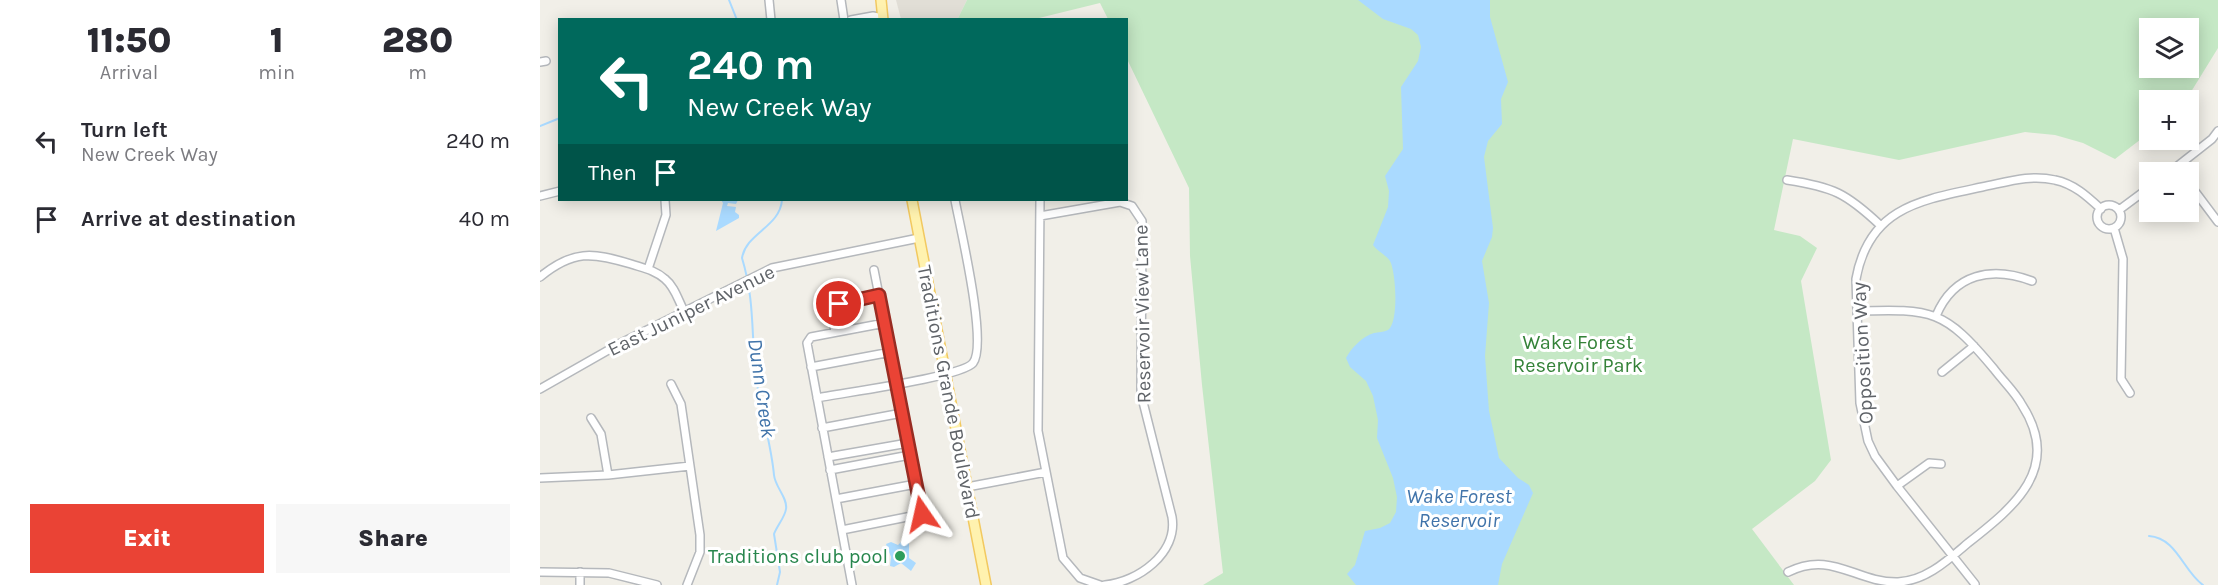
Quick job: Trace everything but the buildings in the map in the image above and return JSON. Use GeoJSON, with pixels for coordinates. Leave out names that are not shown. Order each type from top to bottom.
{"type":"FeatureCollection","features":[{"type":"Feature","properties":{"kind":"main road"},"geometry":{"type":"LineString","coordinates":[[881,0],[882,18]]}},
{"type":"Feature","properties":{"kind":"main road","name":"Traditions Grande Boulevard"},"geometry":{"type":"LineString","coordinates":[[912,201],[986,585]]}},
{"type":"Feature","properties":{"kind":"street"},"geometry":{"type":"LineString","coordinates":[[769,0],[771,18]]}},
{"type":"Feature","properties":{"kind":"street"},"geometry":{"type":"LineString","coordinates":[[841,0],[844,18]]}},
{"type":"Feature","properties":{"kind":"street"},"geometry":{"type":"LineString","coordinates":[[862,18],[873,16],[879,18]]}},
{"type":"Feature","properties":{"kind":"street"},"geometry":{"type":"LineString","coordinates":[[2188,162],[2218,131]]}},
{"type":"Feature","properties":{"kind":"street","name":"Opposition Way"},"geometry":{"type":"LineString","coordinates":[[1975,584],[1875,456],[1863,423],[1856,279],[1859,258],[1880,225],[1898,211],[1920,201],[2032,177],[2056,180],[2080,190],[2101,209]]}},
{"type":"Feature","properties":{"kind":"street"},"geometry":{"type":"LineString","coordinates":[[1786,180],[1818,185],[1837,191],[1855,201],[1880,225]]}},
{"type":"Feature","properties":{"kind":"street"},"geometry":{"type":"LineString","coordinates":[[540,196],[558,192]]}},
{"type":"Feature","properties":{"kind":"street"},"geometry":{"type":"LineString","coordinates":[[2119,210],[2139,195]]}},
{"type":"Feature","properties":{"kind":"street"},"geometry":{"type":"LineString","coordinates":[[2199,197],[2218,222]]}},
{"type":"Feature","properties":{"kind":"street"},"geometry":{"type":"LineString","coordinates":[[648,269],[666,215],[665,201]]}},
{"type":"Feature","properties":{"kind":"street"},"geometry":{"type":"LineString","coordinates":[[817,398],[945,374],[968,368],[974,362],[978,352],[978,324],[955,201]]}},
{"type":"Feature","properties":{"kind":"street","name":"Reservoir View Lane"},"geometry":{"type":"LineString","coordinates":[[1040,201],[1037,421],[1063,558],[1080,578],[1102,585],[1125,579],[1156,561],[1166,550],[1172,531],[1172,517],[1141,394],[1142,221],[1132,206],[1120,202],[1040,216]]}},
{"type":"Feature","properties":{"kind":"street"},"geometry":{"type":"LineString","coordinates":[[2110,205],[2119,210],[2121,221],[2114,228],[2105,228],[2099,224],[2097,216],[2101,209],[2110,205]]}},
{"type":"Feature","properties":{"kind":"street"},"geometry":{"type":"LineString","coordinates":[[2114,228],[2124,259],[2121,379],[2130,393]]}},
{"type":"Feature","properties":{"kind":"street","name":"East Juniper Avenue"},"geometry":{"type":"LineString","coordinates":[[540,389],[684,311],[762,272],[795,262],[919,238]]}},
{"type":"Feature","properties":{"kind":"street"},"geometry":{"type":"LineString","coordinates":[[540,277],[559,263],[574,256],[601,255],[648,269],[668,281],[684,311]]}},
{"type":"Feature","properties":{"kind":"street"},"geometry":{"type":"LineString","coordinates":[[842,530],[922,514],[874,270]]}},
{"type":"Feature","properties":{"kind":"street"},"geometry":{"type":"LineString","coordinates":[[1936,316],[1942,302],[1952,292],[1977,276],[1996,272],[2011,273],[2032,281]]}},
{"type":"Feature","properties":{"kind":"street"},"geometry":{"type":"LineString","coordinates":[[835,333],[832,315],[835,306],[879,295]]}},
{"type":"Feature","properties":{"kind":"street"},"geometry":{"type":"LineString","coordinates":[[1788,572],[1803,564],[1824,563],[1896,582],[1924,575],[1953,556],[2017,503],[2033,476],[2037,451],[2035,432],[2023,405],[1954,325],[1936,316],[1906,309],[1857,311]]}},
{"type":"Feature","properties":{"kind":"street"},"geometry":{"type":"LineString","coordinates":[[852,585],[807,343],[811,337],[885,323]]}},
{"type":"Feature","properties":{"kind":"street"},"geometry":{"type":"LineString","coordinates":[[1942,372],[1974,346]]}},
{"type":"Feature","properties":{"kind":"street"},"geometry":{"type":"LineString","coordinates":[[811,367],[891,352]]}},
{"type":"Feature","properties":{"kind":"street"},"geometry":{"type":"LineString","coordinates":[[671,384],[681,404],[700,552],[687,585]]}},
{"type":"Feature","properties":{"kind":"street"},"geometry":{"type":"LineString","coordinates":[[822,428],[902,413]]}},
{"type":"Feature","properties":{"kind":"street"},"geometry":{"type":"LineString","coordinates":[[591,418],[601,434],[608,475]]}},
{"type":"Feature","properties":{"kind":"street"},"geometry":{"type":"LineString","coordinates":[[828,457],[908,443]]}},
{"type":"Feature","properties":{"kind":"street"},"geometry":{"type":"LineString","coordinates":[[830,470],[910,455]]}},
{"type":"Feature","properties":{"kind":"street"},"geometry":{"type":"LineString","coordinates":[[1898,486],[1929,463],[1941,464]]}},
{"type":"Feature","properties":{"kind":"street"},"geometry":{"type":"LineString","coordinates":[[540,478],[608,475],[690,466]]}},
{"type":"Feature","properties":{"kind":"street"},"geometry":{"type":"LineString","coordinates":[[967,487],[1046,472]]}},
{"type":"Feature","properties":{"kind":"street"},"geometry":{"type":"LineString","coordinates":[[836,499],[916,484]]}},
{"type":"Feature","properties":{"kind":"street"},"geometry":{"type":"LineString","coordinates":[[540,572],[580,572],[626,576],[657,585]]}},
{"type":"Feature","properties":{"kind":"street"},"geometry":{"type":"LineString","coordinates":[[580,572],[580,585]]}},
{"type":"Feature","properties":{"kind":"shaded area"},"geometry":{"type":"Polygon","coordinates":[[[896,0],[967,0],[958,18],[901,18],[896,0]]]}},
{"type":"Feature","properties":{"kind":"green space","name":"Wake Forest Reservoir Park"},"geometry":{"type":"Polygon","coordinates":[[[967,0],[2218,0],[2218,48],[2192,90],[2139,90],[2139,141],[2115,159],[2083,143],[2055,135],[2025,132],[1899,160],[1793,139],[1774,230],[1800,236],[1817,248],[1801,281],[1831,460],[1815,481],[1752,529],[1794,585],[1203,585],[1223,573],[1190,256],[1189,188],[1128,61],[1128,18],[1108,18],[1100,3],[1039,18],[958,18],[967,0]]]}},
{"type":"Feature","properties":{"kind":"water","name":"Wake Forest Reservoir"},"geometry":{"type":"Polygon","coordinates":[[[1358,0],[1490,0],[1490,17],[1508,82],[1501,99],[1502,124],[1488,141],[1484,157],[1493,228],[1492,237],[1482,261],[1489,303],[1485,356],[1489,411],[1499,458],[1518,478],[1529,485],[1533,493],[1502,564],[1498,585],[1356,585],[1347,574],[1355,565],[1365,531],[1390,523],[1396,512],[1397,497],[1393,478],[1377,438],[1378,420],[1373,396],[1366,381],[1350,367],[1346,358],[1354,346],[1366,337],[1388,330],[1394,318],[1395,286],[1392,267],[1390,261],[1373,245],[1388,207],[1389,191],[1385,176],[1403,149],[1401,87],[1418,61],[1421,47],[1418,35],[1411,29],[1383,19],[1358,0]]]}},
{"type":"Feature","properties":{"kind":"water"},"geometry":{"type":"Polygon","coordinates":[[[722,201],[738,201],[736,204],[728,203],[727,206],[736,207],[735,212],[739,218],[716,231],[722,201]]]}},
{"type":"Feature","properties":{"kind":"water","name":"Traditions club pool"},"geometry":{"type":"Polygon","coordinates":[[[903,540],[909,543],[909,558],[916,563],[911,571],[901,563],[894,567],[890,566],[891,557],[886,544],[891,542],[898,545],[903,540]]]}},
{"type":"Feature","properties":{"kind":"waterway"},"geometry":{"type":"LineString","coordinates":[[729,0],[736,18]]}},
{"type":"Feature","properties":{"kind":"waterway"},"geometry":{"type":"LineString","coordinates":[[540,126],[558,119]]}},
{"type":"Feature","properties":{"kind":"waterway","name":"Dunn Creek"},"geometry":{"type":"LineString","coordinates":[[777,585],[780,572],[774,534],[784,515],[786,505],[775,479],[758,389],[751,303],[742,258],[750,242],[775,217],[782,201]]}},
{"type":"Feature","properties":{"kind":"waterway"},"geometry":{"type":"LineString","coordinates":[[2149,536],[2159,538],[2173,549],[2203,585]]}},
{"type":"Feature","properties":{"kind":"place","name":"Traditions club pool"},"geometry":{"type":"Point","coordinates":[900,556]}},
{"type":"Feature","properties":{"kind":"route"},"geometry":{"type":"LineString","coordinates":[[839,304],[879,295],[922,514]]}}]}
